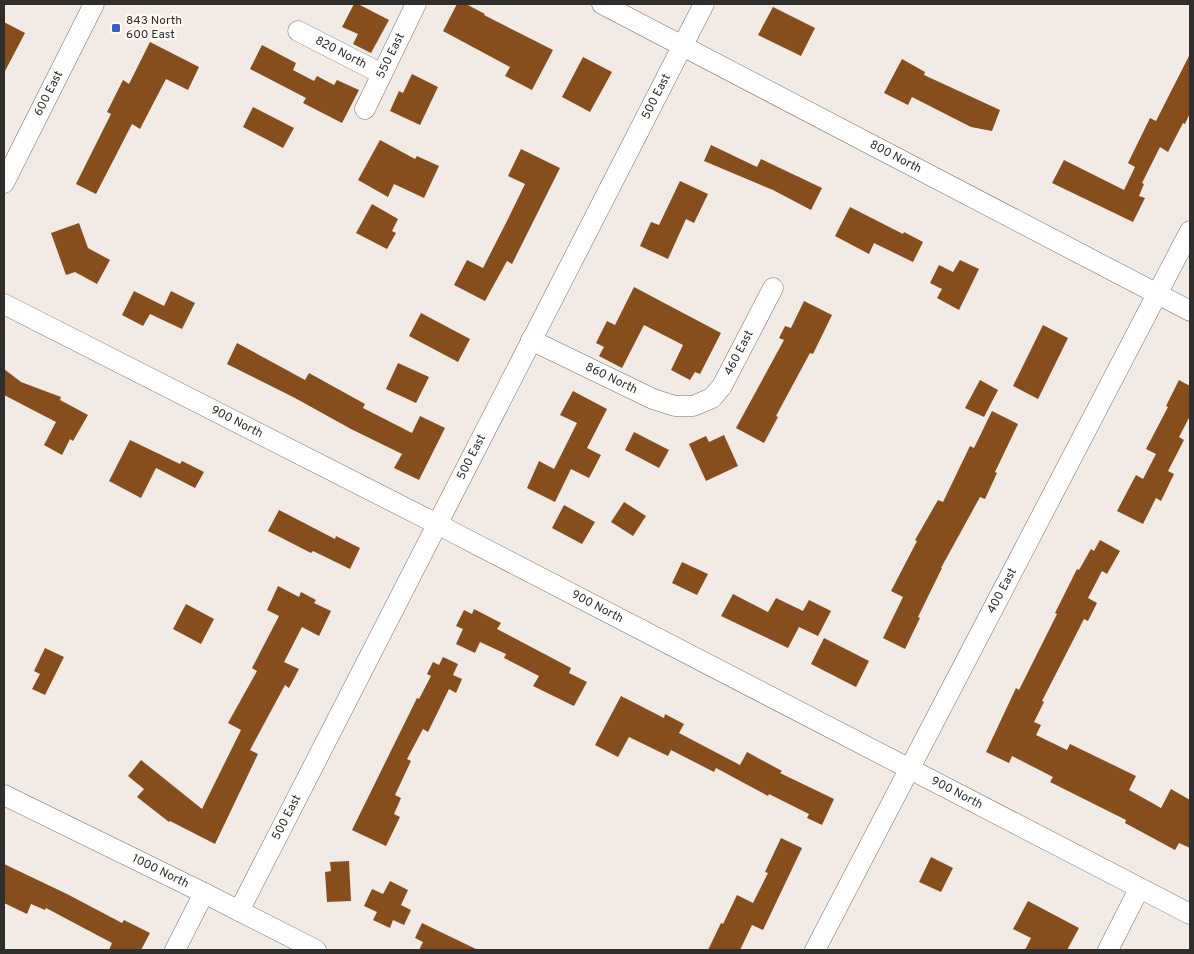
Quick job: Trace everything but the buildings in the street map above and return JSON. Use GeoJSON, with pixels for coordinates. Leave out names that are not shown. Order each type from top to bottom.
{"type":"FeatureCollection","features":[{"type":"Feature","properties":{"kind":"street","name":"600 East"},"geometry":{"type":"LineString","coordinates":[[4,184],[94,4]]}},
{"type":"Feature","properties":{"kind":"street","name":"550 East"},"geometry":{"type":"LineString","coordinates":[[365,109],[416,4]]}},
{"type":"Feature","properties":{"kind":"street","name":"800 North"},"geometry":{"type":"LineString","coordinates":[[602,4],[1190,311]]}},
{"type":"Feature","properties":{"kind":"street","name":"500 East"},"geometry":{"type":"LineString","coordinates":[[239,911],[704,4]]}},
{"type":"Feature","properties":{"kind":"street","name":"820 North"},"geometry":{"type":"LineString","coordinates":[[298,31],[382,74]]}},
{"type":"Feature","properties":{"kind":"street","name":"400 East"},"geometry":{"type":"LineString","coordinates":[[815,950],[1190,231]]}},
{"type":"Feature","properties":{"kind":"street","name":"460 East"},"geometry":{"type":"LineString","coordinates":[[693,406],[712,398],[722,386],[773,288]]}},
{"type":"Feature","properties":{"kind":"street","name":"900 North"},"geometry":{"type":"LineString","coordinates":[[4,304],[437,524],[1190,914]]}},
{"type":"Feature","properties":{"kind":"street","name":"860 North"},"geometry":{"type":"LineString","coordinates":[[532,340],[653,399],[675,406],[693,406]]}},
{"type":"Feature","properties":{"kind":"street","name":"1000 North"},"geometry":{"type":"LineString","coordinates":[[4,795],[204,892],[316,950]]}},
{"type":"Feature","properties":{"kind":"street"},"geometry":{"type":"LineString","coordinates":[[1108,950],[1139,889]]}},
{"type":"Feature","properties":{"kind":"street"},"geometry":{"type":"LineString","coordinates":[[176,950],[204,892]]}},
{"type":"Feature","properties":{"kind":"place","name":"843 North 600 East"},"geometry":{"type":"Point","coordinates":[116,28]}}]}
